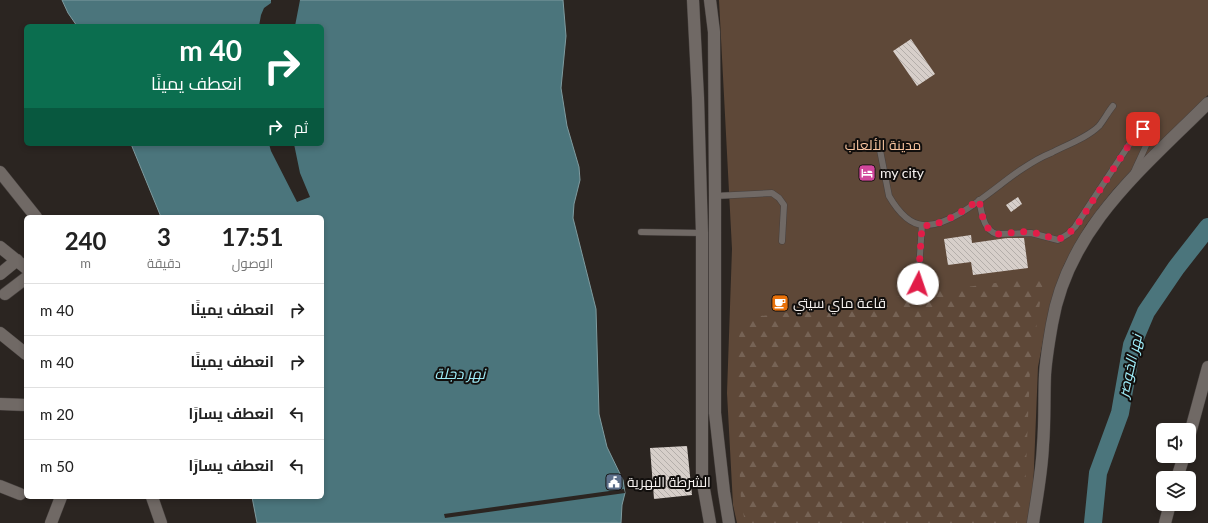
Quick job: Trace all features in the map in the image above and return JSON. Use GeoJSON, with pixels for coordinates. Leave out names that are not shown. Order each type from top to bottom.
{"type":"FeatureCollection","features":[{"type":"Feature","properties":{"kind":"main road"},"geometry":{"type":"LineString","coordinates":[[693,0],[698,98],[702,233],[702,478],[710,523]]}},
{"type":"Feature","properties":{"kind":"main road"},"geometry":{"type":"LineString","coordinates":[[710,0],[714,32],[716,196],[715,413],[729,523]]}},
{"type":"Feature","properties":{"kind":"main road"},"geometry":{"type":"LineString","coordinates":[[698,98],[714,97]]}},
{"type":"Feature","properties":{"kind":"main road"},"geometry":{"type":"LineString","coordinates":[[1033,523],[1043,452],[1045,374],[1052,324],[1057,300],[1064,278],[1084,238],[1111,202],[1208,103]]}},
{"type":"Feature","properties":{"kind":"main road"},"geometry":{"type":"LineString","coordinates":[[2,180],[34,215]]}},
{"type":"Feature","properties":{"kind":"main road"},"geometry":{"type":"LineString","coordinates":[[0,247],[22,264],[0,274]]}},
{"type":"Feature","properties":{"kind":"main road"},"geometry":{"type":"LineString","coordinates":[[5,294],[24,280]]}},
{"type":"Feature","properties":{"kind":"main road"},"geometry":{"type":"LineString","coordinates":[[0,333],[24,352]]}},
{"type":"Feature","properties":{"kind":"main road"},"geometry":{"type":"LineString","coordinates":[[1193,423],[1208,367]]}},
{"type":"Feature","properties":{"kind":"main road"},"geometry":{"type":"LineString","coordinates":[[0,404],[24,405]]}},
{"type":"Feature","properties":{"kind":"main road"},"geometry":{"type":"LineString","coordinates":[[0,486],[20,494]]}},
{"type":"Feature","properties":{"kind":"main road"},"geometry":{"type":"LineString","coordinates":[[51,523],[60,499]]}},
{"type":"Feature","properties":{"kind":"main road"},"geometry":{"type":"LineString","coordinates":[[153,499],[161,523]]}},
{"type":"Feature","properties":{"kind":"main road"},"geometry":{"type":"LineString","coordinates":[[1165,523],[1168,511]]}},
{"type":"Feature","properties":{"kind":"lane"},"geometry":{"type":"LineString","coordinates":[[879,145],[890,196],[894,203],[913,222],[922,226],[932,225],[946,220],[979,200],[1021,170],[1078,140],[1099,126],[1112,106]]}},
{"type":"Feature","properties":{"kind":"lane"},"geometry":{"type":"LineString","coordinates":[[979,200],[986,226],[993,233],[1031,232],[1055,240],[1061,239],[1072,231],[1083,217],[1138,131],[1146,129],[1150,133],[1150,138],[1144,148],[1131,180]]}},
{"type":"Feature","properties":{"kind":"lane"},"geometry":{"type":"LineString","coordinates":[[716,196],[772,193],[779,198],[784,205],[782,241]]}},
{"type":"Feature","properties":{"kind":"lane"},"geometry":{"type":"LineString","coordinates":[[918,284],[922,226]]}},
{"type":"Feature","properties":{"kind":"lane"},"geometry":{"type":"LineString","coordinates":[[641,232],[702,233]]}},
{"type":"Feature","properties":{"kind":"green space","name":"مدينة الألعاب"},"geometry":{"type":"Polygon","coordinates":[[[719,0],[1208,0],[1208,95],[1114,189],[1086,225],[1064,265],[1048,315],[1038,367],[1033,492],[1027,523],[737,523],[733,505],[727,393],[732,249],[719,0]]]}},
{"type":"Feature","properties":{"kind":"green space"},"geometry":{"type":"Polygon","coordinates":[[[1044,276],[1030,369],[1025,492],[1017,523],[745,523],[741,500],[736,399],[740,319],[1044,276]]]}},
{"type":"Feature","properties":{"kind":"water","name":"نهر دجلة"},"geometry":{"type":"Polygon","coordinates":[[[62,0],[563,0],[566,36],[561,88],[567,126],[579,167],[580,180],[574,204],[573,218],[596,309],[599,414],[607,447],[623,480],[625,493],[622,505],[621,523],[257,523],[252,499],[324,499],[324,215],[160,215],[132,146],[324,146],[324,24],[76,24],[62,0]]]}},
{"type":"Feature","properties":{"kind":"pier"},"geometry":{"type":"Polygon","coordinates":[[[271,0],[300,0],[295,24],[259,24],[264,8],[271,3],[271,0]]]}},
{"type":"Feature","properties":{"kind":"pier"},"geometry":{"type":"Polygon","coordinates":[[[270,146],[294,146],[300,173],[310,197],[297,202],[270,146]]]}},
{"type":"Feature","properties":{"kind":"pier"},"geometry":{"type":"Polygon","coordinates":[[[624,489],[625,493],[445,518],[444,514],[624,489]]]}},
{"type":"Feature","properties":{"kind":"building"},"geometry":{"type":"Polygon","coordinates":[[[911,39],[935,74],[917,86],[893,51],[911,39]]]}},
{"type":"Feature","properties":{"kind":"building"},"geometry":{"type":"Polygon","coordinates":[[[866,170],[873,172],[872,180],[865,178],[866,170]]]}},
{"type":"Feature","properties":{"kind":"building"},"geometry":{"type":"Polygon","coordinates":[[[1018,197],[1022,204],[1011,212],[1006,205],[1018,197]]]}},
{"type":"Feature","properties":{"kind":"building"},"geometry":{"type":"Polygon","coordinates":[[[971,235],[972,243],[1007,238],[1024,238],[1028,268],[973,275],[971,262],[948,265],[944,239],[971,235]]]}},
{"type":"Feature","properties":{"kind":"building"},"geometry":{"type":"Polygon","coordinates":[[[687,446],[692,495],[654,499],[650,448],[687,446]]]}},
{"type":"Feature","properties":{"kind":"waterway","name":"نهر الخوصر"},"geometry":{"type":"LineString","coordinates":[[1093,523],[1098,473],[1120,413],[1132,345],[1146,312],[1176,268],[1208,227]]}},
{"type":"Feature","properties":{"kind":"place","name":"my city"},"geometry":{"type":"Point","coordinates":[867,173]}},
{"type":"Feature","properties":{"kind":"place","name":"قاعة ماي سيتي"},"geometry":{"type":"Point","coordinates":[780,303]}},
{"type":"Feature","properties":{"kind":"place","name":"الشرطة النهرية"},"geometry":{"type":"Point","coordinates":[614,482]}},
{"type":"Feature","properties":{"kind":"route"},"geometry":{"type":"LineString","coordinates":[[918,284],[922,226],[932,225],[951,218],[979,200],[986,226],[993,233],[1002,234],[1031,232],[1055,240],[1061,239],[1072,231],[1083,217],[1138,131],[1143,129]]}}]}
